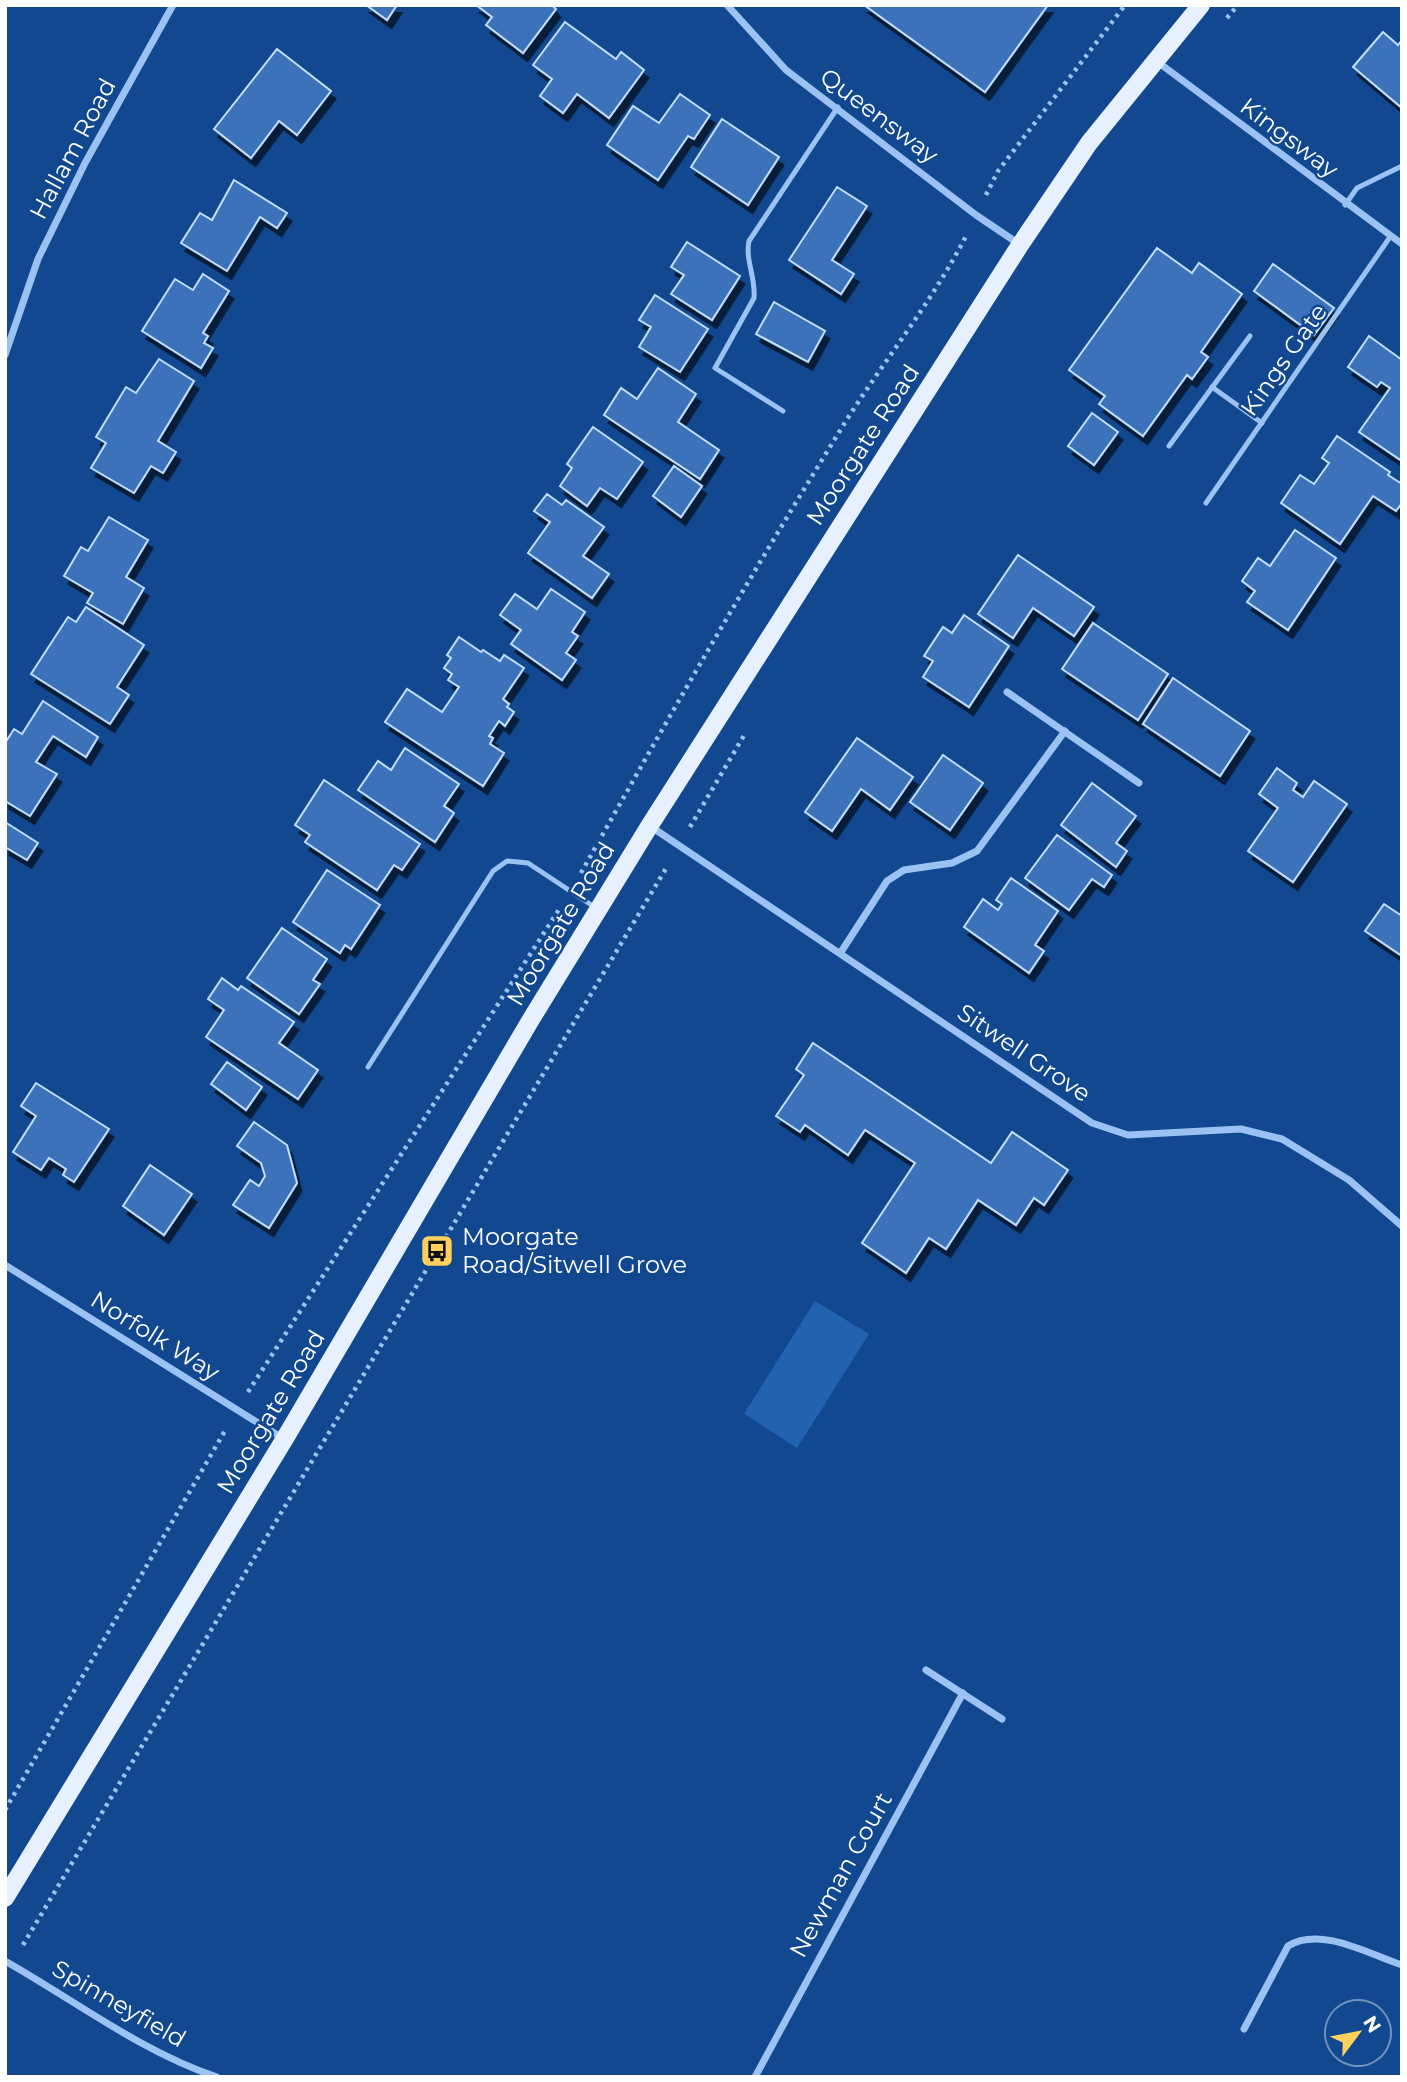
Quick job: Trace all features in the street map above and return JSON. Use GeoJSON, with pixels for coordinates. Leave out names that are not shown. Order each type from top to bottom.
{"type":"FeatureCollection","features":[{"type":"Feature","properties":{"kind":"main road","name":"Moorgate Road"},"geometry":{"type":"LineString","coordinates":[[5,1898],[284,1440],[650,825],[1020,244],[1089,144],[1201,5]]}},
{"type":"Feature","properties":{"kind":"street","name":"Hallam Road"},"geometry":{"type":"LineString","coordinates":[[5,355],[38,259],[85,163],[173,5]]}},
{"type":"Feature","properties":{"kind":"street","name":"Queensway"},"geometry":{"type":"LineString","coordinates":[[727,5],[786,70],[838,107],[976,215],[1020,244]]}},
{"type":"Feature","properties":{"kind":"street","name":"Kingsway"},"geometry":{"type":"LineString","coordinates":[[1155,60],[1345,205],[1402,244]]}},
{"type":"Feature","properties":{"kind":"street"},"geometry":{"type":"LineString","coordinates":[[1007,692],[1139,783]]}},
{"type":"Feature","properties":{"kind":"street"},"geometry":{"type":"LineString","coordinates":[[841,953],[887,881],[904,870],[952,863],[977,851],[1065,732]]}},
{"type":"Feature","properties":{"kind":"street","name":"Sitwell Grove"},"geometry":{"type":"LineString","coordinates":[[650,825],[1092,1123],[1128,1135],[1241,1129],[1282,1139],[1349,1180],[1402,1226]]}},
{"type":"Feature","properties":{"kind":"street","name":"Norfolk Way"},"geometry":{"type":"LineString","coordinates":[[5,1265],[284,1440]]}},
{"type":"Feature","properties":{"kind":"street"},"geometry":{"type":"LineString","coordinates":[[926,1670],[1002,1719]]}},
{"type":"Feature","properties":{"kind":"street","name":"Newman Court"},"geometry":{"type":"LineString","coordinates":[[755,2077],[962,1693]]}},
{"type":"Feature","properties":{"kind":"street"},"geometry":{"type":"LineString","coordinates":[[1244,2029],[1288,1946],[1301,1938],[1319,1937],[1402,1964]]}},
{"type":"Feature","properties":{"kind":"street","name":"Spinneyfield"},"geometry":{"type":"LineString","coordinates":[[8,1963],[148,2045],[195,2070],[217,2077]]}},
{"type":"Feature","properties":{"kind":"lane"},"geometry":{"type":"LineString","coordinates":[[783,411],[715,368],[754,298],[755,286],[747,252],[749,241],[838,107]]}},
{"type":"Feature","properties":{"kind":"lane"},"geometry":{"type":"LineString","coordinates":[[1345,205],[1357,188],[1402,166]]}},
{"type":"Feature","properties":{"kind":"lane","name":"Kings Gate"},"geometry":{"type":"LineString","coordinates":[[1206,503],[1391,237]]}},
{"type":"Feature","properties":{"kind":"lane"},"geometry":{"type":"LineString","coordinates":[[1169,446],[1250,336]]}},
{"type":"Feature","properties":{"kind":"lane"},"geometry":{"type":"LineString","coordinates":[[1212,387],[1262,423]]}},
{"type":"Feature","properties":{"kind":"lane"},"geometry":{"type":"LineString","coordinates":[[368,1066],[493,871],[507,861],[528,863],[598,910]]}},
{"type":"Feature","properties":{"kind":"path"},"geometry":{"type":"LineString","coordinates":[[1221,25],[1238,5]]}},
{"type":"Feature","properties":{"kind":"path"},"geometry":{"type":"LineString","coordinates":[[8,1963],[750,726]]}},
{"type":"Feature","properties":{"kind":"shaded area"},"geometry":{"type":"Polygon","coordinates":[[[815,1301],[869,1334],[797,1448],[744,1414],[815,1301]]]}},
{"type":"Feature","properties":{"kind":"building"},"geometry":{"type":"Polygon","coordinates":[[[366,5],[397,5],[387,20],[366,5]]]}},
{"type":"Feature","properties":{"kind":"building"},"geometry":{"type":"Polygon","coordinates":[[[476,5],[552,5],[556,9],[523,53],[486,25],[492,17],[476,5]]]}},
{"type":"Feature","properties":{"kind":"building"},"geometry":{"type":"Polygon","coordinates":[[[864,5],[1048,5],[985,92],[864,5]]]}},
{"type":"Feature","properties":{"kind":"building"},"geometry":{"type":"Polygon","coordinates":[[[565,22],[616,59],[621,52],[644,70],[609,118],[577,94],[563,113],[540,96],[552,79],[533,65],[565,22]]]}},
{"type":"Feature","properties":{"kind":"building"},"geometry":{"type":"Polygon","coordinates":[[[1383,32],[1398,45],[1402,40],[1402,108],[1353,67],[1383,32]]]}},
{"type":"Feature","properties":{"kind":"building"},"geometry":{"type":"Polygon","coordinates":[[[277,49],[331,91],[297,135],[279,121],[251,158],[214,129],[277,49]]]}},
{"type":"Feature","properties":{"kind":"building"},"geometry":{"type":"Polygon","coordinates":[[[680,94],[710,115],[694,139],[688,136],[658,180],[607,145],[633,106],[659,123],[680,94]]]}},
{"type":"Feature","properties":{"kind":"building"},"geometry":{"type":"Polygon","coordinates":[[[722,119],[779,157],[748,205],[691,167],[722,119]]]}},
{"type":"Feature","properties":{"kind":"building"},"geometry":{"type":"Polygon","coordinates":[[[234,180],[287,213],[277,228],[260,217],[227,271],[181,243],[200,213],[212,220],[234,180]]]}},
{"type":"Feature","properties":{"kind":"building"},"geometry":{"type":"Polygon","coordinates":[[[837,187],[867,206],[832,260],[854,274],[841,294],[789,260],[837,187]]]}},
{"type":"Feature","properties":{"kind":"building"},"geometry":{"type":"Polygon","coordinates":[[[687,242],[740,276],[712,320],[671,294],[684,275],[671,267],[687,242]]]}},
{"type":"Feature","properties":{"kind":"building"},"geometry":{"type":"Polygon","coordinates":[[[1157,248],[1192,273],[1199,263],[1242,294],[1201,352],[1208,357],[1192,379],[1187,375],[1143,436],[1099,404],[1105,396],[1069,370],[1157,248]]]}},
{"type":"Feature","properties":{"kind":"building"},"geometry":{"type":"Polygon","coordinates":[[[1273,264],[1334,308],[1314,335],[1254,291],[1273,264]]]}},
{"type":"Feature","properties":{"kind":"building"},"geometry":{"type":"Polygon","coordinates":[[[203,274],[229,291],[203,333],[208,336],[204,343],[213,348],[201,368],[142,331],[175,279],[193,290],[203,274]]]}},
{"type":"Feature","properties":{"kind":"building"},"geometry":{"type":"Polygon","coordinates":[[[655,295],[708,329],[680,372],[639,347],[651,327],[639,320],[655,295]]]}},
{"type":"Feature","properties":{"kind":"building"},"geometry":{"type":"Polygon","coordinates":[[[774,302],[825,331],[808,362],[756,334],[774,302]]]}},
{"type":"Feature","properties":{"kind":"building"},"geometry":{"type":"Polygon","coordinates":[[[1369,336],[1402,360],[1402,461],[1359,432],[1390,388],[1381,382],[1377,387],[1348,367],[1369,336]]]}},
{"type":"Feature","properties":{"kind":"building"},"geometry":{"type":"Polygon","coordinates":[[[159,359],[194,381],[158,441],[176,452],[163,473],[151,466],[134,493],[91,468],[106,443],[96,437],[126,387],[136,393],[159,359]]]}},
{"type":"Feature","properties":{"kind":"building"},"geometry":{"type":"Polygon","coordinates":[[[658,368],[696,394],[678,422],[719,450],[700,479],[604,415],[621,388],[637,399],[658,368]]]}},
{"type":"Feature","properties":{"kind":"building"},"geometry":{"type":"Polygon","coordinates":[[[1092,413],[1118,432],[1094,465],[1068,446],[1092,413]]]}},
{"type":"Feature","properties":{"kind":"building"},"geometry":{"type":"Polygon","coordinates":[[[593,427],[643,462],[617,499],[600,488],[587,506],[560,486],[572,468],[567,464],[593,427]]]}},
{"type":"Feature","properties":{"kind":"building"},"geometry":{"type":"Polygon","coordinates":[[[1337,436],[1390,472],[1388,475],[1402,484],[1402,503],[1396,511],[1373,496],[1340,544],[1281,503],[1300,475],[1314,484],[1329,463],[1322,458],[1337,436]]]}},
{"type":"Feature","properties":{"kind":"building"},"geometry":{"type":"Polygon","coordinates":[[[674,466],[702,486],[681,517],[653,496],[674,466]]]}},
{"type":"Feature","properties":{"kind":"building"},"geometry":{"type":"Polygon","coordinates":[[[547,494],[562,505],[566,500],[604,527],[583,556],[609,574],[592,598],[528,553],[550,522],[534,511],[547,494]]]}},
{"type":"Feature","properties":{"kind":"building"},"geometry":{"type":"Polygon","coordinates":[[[109,517],[148,540],[126,577],[144,588],[123,624],[87,603],[93,593],[64,576],[81,547],[88,551],[109,517]]]}},
{"type":"Feature","properties":{"kind":"building"},"geometry":{"type":"Polygon","coordinates":[[[1295,530],[1336,558],[1288,630],[1247,602],[1255,591],[1242,581],[1258,558],[1270,566],[1295,530]]]}},
{"type":"Feature","properties":{"kind":"building"},"geometry":{"type":"Polygon","coordinates":[[[1018,555],[1094,607],[1074,636],[1033,608],[1013,638],[978,614],[1018,555]]]}},
{"type":"Feature","properties":{"kind":"building"},"geometry":{"type":"Polygon","coordinates":[[[551,589],[585,612],[572,632],[578,636],[566,653],[576,660],[562,680],[511,644],[521,630],[500,615],[515,594],[537,609],[551,589]]]}},
{"type":"Feature","properties":{"kind":"building"},"geometry":{"type":"Polygon","coordinates":[[[86,607],[144,645],[117,687],[129,695],[110,724],[31,674],[68,617],[76,622],[86,607]]]}},
{"type":"Feature","properties":{"kind":"building"},"geometry":{"type":"Polygon","coordinates":[[[964,615],[1009,646],[969,707],[923,677],[933,661],[924,656],[943,627],[952,633],[964,615]]]}},
{"type":"Feature","properties":{"kind":"building"},"geometry":{"type":"Polygon","coordinates":[[[1093,623],[1168,674],[1138,720],[1062,669],[1093,623]]]}},
{"type":"Feature","properties":{"kind":"building"},"geometry":{"type":"Polygon","coordinates":[[[459,637],[481,652],[483,650],[500,661],[504,655],[524,668],[503,699],[509,704],[507,707],[514,712],[505,726],[499,721],[489,736],[493,738],[490,744],[504,753],[483,786],[385,722],[407,689],[442,712],[459,687],[448,680],[452,674],[444,668],[451,658],[447,655],[459,637]]]}},
{"type":"Feature","properties":{"kind":"building"},"geometry":{"type":"Polygon","coordinates":[[[1173,678],[1250,731],[1220,776],[1143,724],[1173,678]]]}},
{"type":"Feature","properties":{"kind":"building"},"geometry":{"type":"Polygon","coordinates":[[[43,701],[98,737],[86,757],[53,736],[36,762],[57,774],[30,816],[5,801],[5,743],[14,729],[22,734],[43,701]]]}},
{"type":"Feature","properties":{"kind":"building"},"geometry":{"type":"Polygon","coordinates":[[[857,738],[913,777],[890,810],[861,789],[832,831],[805,812],[857,738]]]}},
{"type":"Feature","properties":{"kind":"building"},"geometry":{"type":"Polygon","coordinates":[[[405,748],[459,784],[444,806],[454,813],[435,842],[358,790],[378,761],[391,770],[405,748]]]}},
{"type":"Feature","properties":{"kind":"building"},"geometry":{"type":"Polygon","coordinates":[[[943,755],[983,783],[950,830],[910,802],[943,755]]]}},
{"type":"Feature","properties":{"kind":"building"},"geometry":{"type":"Polygon","coordinates":[[[1277,768],[1297,783],[1293,790],[1303,797],[1314,781],[1347,804],[1293,882],[1248,851],[1278,808],[1259,794],[1277,768]]]}},
{"type":"Feature","properties":{"kind":"building"},"geometry":{"type":"Polygon","coordinates":[[[324,780],[420,844],[402,870],[394,865],[377,890],[305,842],[310,835],[295,825],[324,780]]]}},
{"type":"Feature","properties":{"kind":"building"},"geometry":{"type":"Polygon","coordinates":[[[1092,783],[1136,816],[1116,843],[1127,851],[1116,867],[1061,825],[1092,783]]]}},
{"type":"Feature","properties":{"kind":"building"},"geometry":{"type":"Polygon","coordinates":[[[5,822],[38,843],[27,860],[5,847],[5,822]]]}},
{"type":"Feature","properties":{"kind":"building"},"geometry":{"type":"Polygon","coordinates":[[[1057,835],[1112,875],[1104,887],[1092,879],[1069,910],[1025,878],[1057,835]]]}},
{"type":"Feature","properties":{"kind":"building"},"geometry":{"type":"Polygon","coordinates":[[[327,870],[380,905],[351,949],[345,945],[340,953],[293,922],[327,870]]]}},
{"type":"Feature","properties":{"kind":"building"},"geometry":{"type":"Polygon","coordinates":[[[1011,878],[1058,911],[1035,945],[1044,951],[1029,973],[964,927],[983,899],[998,910],[1002,904],[996,900],[1011,878]]]}},
{"type":"Feature","properties":{"kind":"building"},"geometry":{"type":"Polygon","coordinates":[[[1384,904],[1402,916],[1402,956],[1365,931],[1384,904]]]}},
{"type":"Feature","properties":{"kind":"building"},"geometry":{"type":"Polygon","coordinates":[[[282,928],[327,959],[313,980],[320,984],[299,1014],[247,978],[282,928]]]}},
{"type":"Feature","properties":{"kind":"building"},"geometry":{"type":"Polygon","coordinates":[[[222,978],[238,990],[241,986],[294,1022],[279,1043],[318,1070],[298,1099],[206,1037],[224,1010],[208,999],[222,978]]]}},
{"type":"Feature","properties":{"kind":"building"},"geometry":{"type":"Polygon","coordinates":[[[813,1043],[991,1163],[1012,1132],[1068,1170],[1044,1205],[1034,1198],[1016,1225],[978,1200],[946,1249],[929,1238],[906,1273],[862,1243],[915,1163],[865,1130],[848,1155],[805,1125],[800,1132],[776,1116],[804,1075],[796,1069],[813,1043]]]}},
{"type":"Feature","properties":{"kind":"building"},"geometry":{"type":"Polygon","coordinates":[[[227,1062],[262,1087],[246,1110],[211,1084],[227,1062]]]}},
{"type":"Feature","properties":{"kind":"building"},"geometry":{"type":"Polygon","coordinates":[[[36,1083],[109,1129],[74,1182],[63,1175],[66,1169],[49,1158],[41,1170],[13,1152],[36,1116],[21,1106],[36,1083]]]}},
{"type":"Feature","properties":{"kind":"building"},"geometry":{"type":"Polygon","coordinates":[[[254,1122],[287,1145],[297,1183],[269,1228],[233,1205],[250,1180],[259,1186],[265,1176],[261,1163],[237,1146],[254,1122]]]}},
{"type":"Feature","properties":{"kind":"building"},"geometry":{"type":"Polygon","coordinates":[[[150,1165],[192,1194],[164,1235],[123,1206],[150,1165]]]}},
{"type":"Feature","properties":{"kind":"place","name":"Moorgate Road/Sitwell Grove"},"geometry":{"type":"Point","coordinates":[437,1251]}}]}
